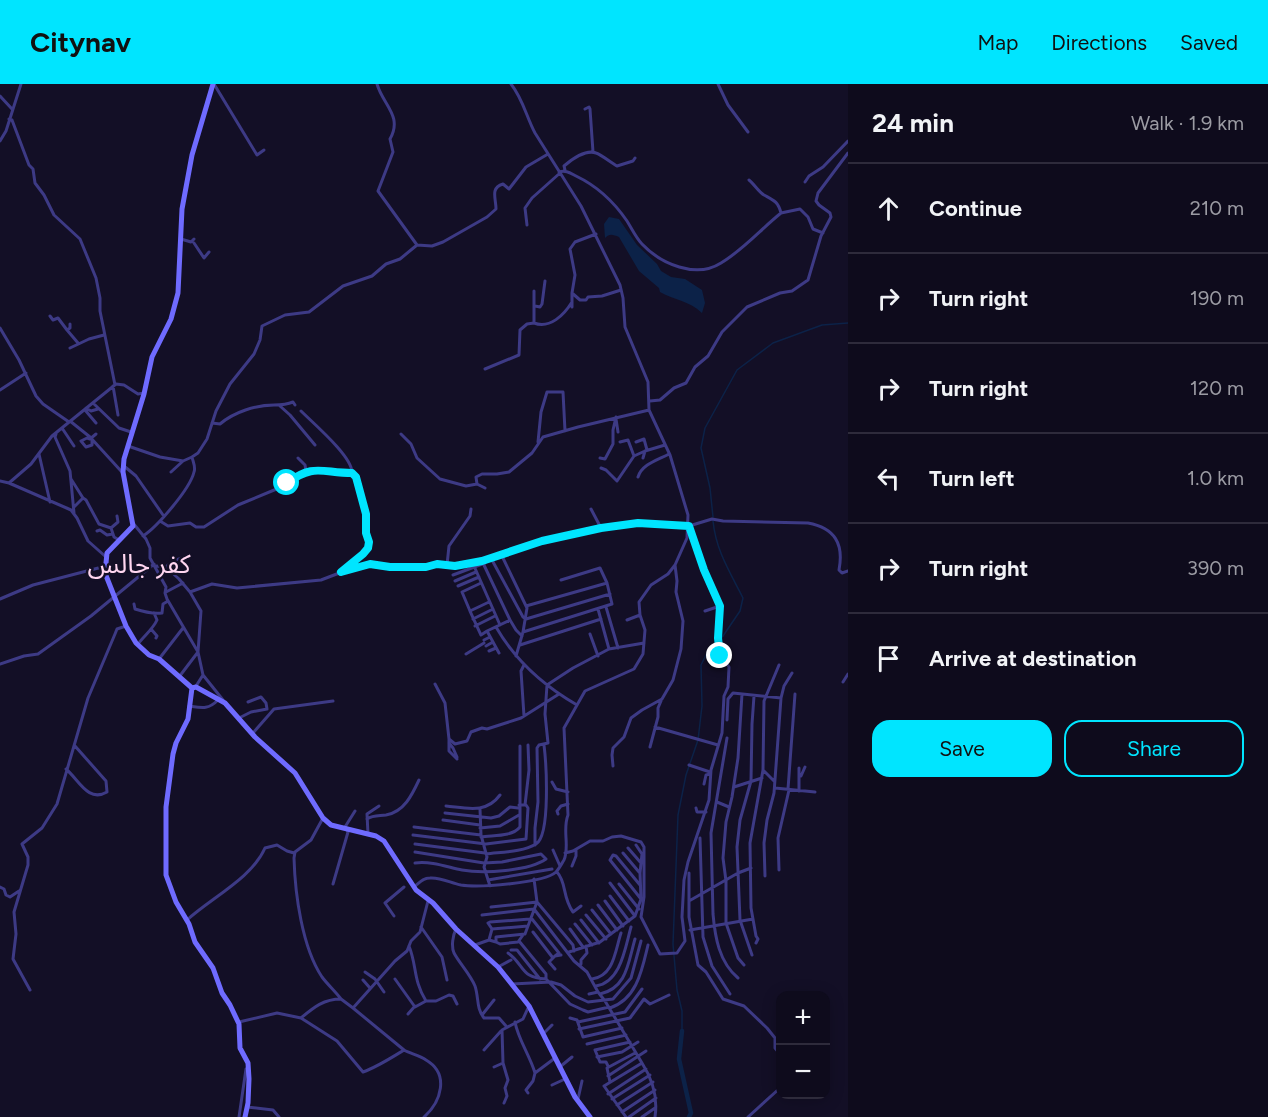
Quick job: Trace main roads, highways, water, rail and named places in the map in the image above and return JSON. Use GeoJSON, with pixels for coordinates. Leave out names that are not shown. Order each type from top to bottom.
{"type":"FeatureCollection","features":[{"type":"Feature","properties":{"kind":"water"},"geometry":{"type":"Polygon","coordinates":[[[609,217],[619,219],[637,245],[657,264],[661,271],[671,277],[685,279],[702,290],[705,303],[702,313],[660,292],[659,288],[639,271],[619,237],[610,235],[605,238],[604,224],[609,217]]]}},
{"type":"Feature","properties":{"kind":"waterway"},"geometry":{"type":"LineString","coordinates":[[713,517],[710,488],[701,448],[705,428],[737,370],[773,343],[822,325],[848,323]]}},
{"type":"Feature","properties":{"kind":"waterway"},"geometry":{"type":"LineString","coordinates":[[713,521],[720,552],[743,598],[740,611],[721,639]]}},
{"type":"Feature","properties":{"kind":"waterway"},"geometry":{"type":"LineString","coordinates":[[682,1031],[682,1011],[677,990],[673,944],[678,815],[686,775],[698,740],[702,706],[701,665],[709,649],[717,642]]}},
{"type":"Feature","properties":{"kind":"waterway"},"geometry":{"type":"LineString","coordinates":[[682,1031],[679,1059],[691,1113],[689,1117]]}},
{"type":"Feature","properties":{"kind":"district","name":"كفر جالس"},"geometry":{"type":"Point","coordinates":[139,564]}}]}
